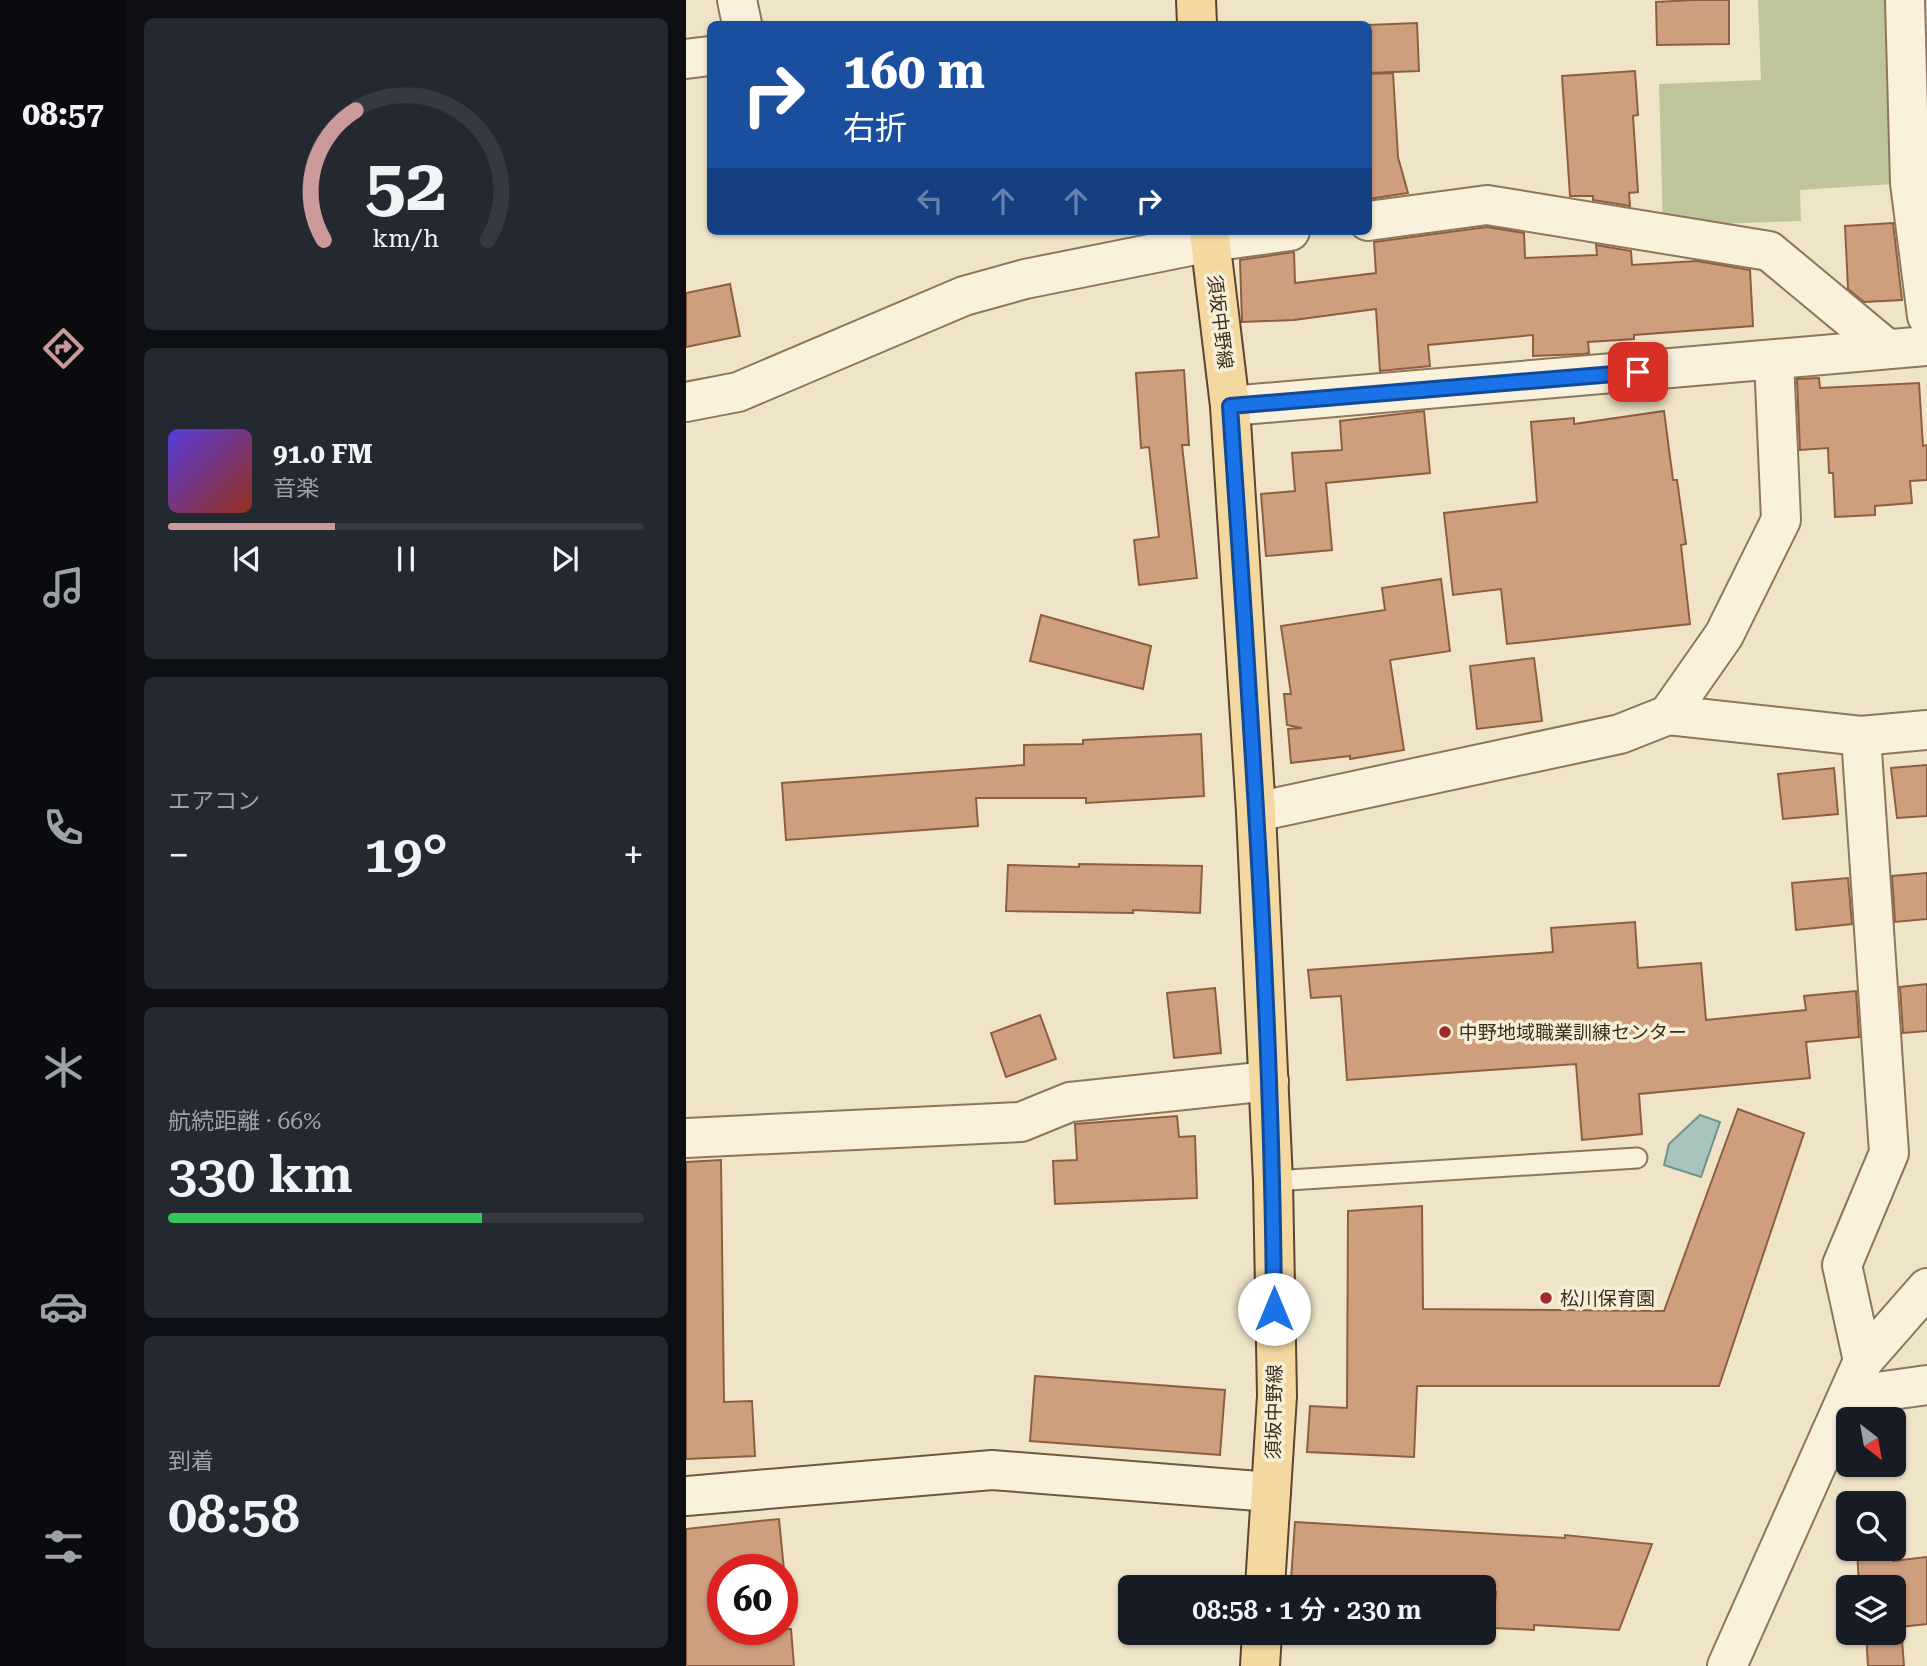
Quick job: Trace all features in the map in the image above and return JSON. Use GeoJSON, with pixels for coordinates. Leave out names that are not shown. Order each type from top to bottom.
{"type":"FeatureCollection","features":[{"type":"Feature","properties":{"kind":"main road"},"geometry":{"type":"LineString","coordinates":[[1196,0],[1197,21]]}},
{"type":"Feature","properties":{"kind":"main road","name":"須坂中野線"},"geometry":{"type":"LineString","coordinates":[[1210,237],[1230,406],[1256,812],[1269,1082],[1277,1396],[1266,1575]]}},
{"type":"Feature","properties":{"kind":"main road"},"geometry":{"type":"LineString","coordinates":[[1260,1666],[1261,1645]]}},
{"type":"Feature","properties":{"kind":"street"},"geometry":{"type":"LineString","coordinates":[[737,0],[741,21]]}},
{"type":"Feature","properties":{"kind":"street"},"geometry":{"type":"LineString","coordinates":[[1905,0],[1910,183],[1927,316]]}},
{"type":"Feature","properties":{"kind":"street"},"geometry":{"type":"LineString","coordinates":[[686,59],[707,56]]}},
{"type":"Feature","properties":{"kind":"street"},"geometry":{"type":"LineString","coordinates":[[1372,220],[1487,205],[1769,251],[1887,349]]}},
{"type":"Feature","properties":{"kind":"street"},"geometry":{"type":"LineString","coordinates":[[686,402],[738,392],[964,296],[1025,279],[1210,237],[1237,235]]}},
{"type":"Feature","properties":{"kind":"street"},"geometry":{"type":"LineString","coordinates":[[1230,406],[1927,346]]}},
{"type":"Feature","properties":{"kind":"street"},"geometry":{"type":"LineString","coordinates":[[1668,715],[1724,635],[1781,520],[1773,360]]}},
{"type":"Feature","properties":{"kind":"street"},"geometry":{"type":"LineString","coordinates":[[1256,812],[1620,734],[1668,715],[1861,736],[1927,730]]}},
{"type":"Feature","properties":{"kind":"street"},"geometry":{"type":"LineString","coordinates":[[1861,736],[1889,1153],[1842,1265],[1863,1361]]}},
{"type":"Feature","properties":{"kind":"street"},"geometry":{"type":"LineString","coordinates":[[686,1138],[1021,1122],[1070,1102],[1269,1082]]}},
{"type":"Feature","properties":{"kind":"street"},"geometry":{"type":"LineString","coordinates":[[1727,1666],[1863,1361],[1927,1288]]}},
{"type":"Feature","properties":{"kind":"street"},"geometry":{"type":"LineString","coordinates":[[1848,1396],[1927,1385]]}},
{"type":"Feature","properties":{"kind":"street"},"geometry":{"type":"LineString","coordinates":[[686,1496],[992,1470],[1271,1492]]}},
{"type":"Feature","properties":{"kind":"lane"},"geometry":{"type":"LineString","coordinates":[[1273,1181],[1637,1158]]}},
{"type":"Feature","properties":{"kind":"green space"},"geometry":{"type":"Polygon","coordinates":[[[1758,0],[1905,0],[1910,183],[1800,190],[1801,221],[1663,226],[1659,84],[1761,80],[1758,0]]]}},
{"type":"Feature","properties":{"kind":"water"},"geometry":{"type":"Polygon","coordinates":[[[1700,1115],[1720,1122],[1701,1177],[1664,1165],[1669,1144],[1700,1115]]]}},
{"type":"Feature","properties":{"kind":"building"},"geometry":{"type":"Polygon","coordinates":[[[1729,0],[1729,44],[1657,45],[1656,2],[1729,0]]]}},
{"type":"Feature","properties":{"kind":"building"},"geometry":{"type":"Polygon","coordinates":[[[1417,23],[1419,71],[1372,73],[1372,25],[1417,23]]]}},
{"type":"Feature","properties":{"kind":"building"},"geometry":{"type":"Polygon","coordinates":[[[1635,71],[1638,115],[1633,116],[1638,192],[1629,193],[1630,206],[1593,200],[1593,196],[1570,196],[1562,76],[1635,71]]]}},
{"type":"Feature","properties":{"kind":"building"},"geometry":{"type":"Polygon","coordinates":[[[1393,73],[1398,157],[1408,193],[1372,198],[1372,74],[1393,73]]]}},
{"type":"Feature","properties":{"kind":"building"},"geometry":{"type":"Polygon","coordinates":[[[1893,223],[1902,300],[1864,302],[1848,289],[1845,226],[1893,223]]]}},
{"type":"Feature","properties":{"kind":"building"},"geometry":{"type":"Polygon","coordinates":[[[1487,227],[1524,233],[1525,258],[1597,255],[1596,245],[1631,251],[1632,265],[1697,261],[1750,270],[1753,326],[1634,335],[1634,339],[1588,342],[1589,353],[1583,354],[1533,356],[1533,335],[1428,345],[1430,366],[1380,371],[1376,309],[1294,320],[1242,322],[1240,260],[1294,252],[1295,283],[1376,273],[1374,242],[1487,227]]]}},
{"type":"Feature","properties":{"kind":"building"},"geometry":{"type":"Polygon","coordinates":[[[730,284],[740,336],[686,347],[686,293],[730,284]]]}},
{"type":"Feature","properties":{"kind":"building"},"geometry":{"type":"Polygon","coordinates":[[[1184,370],[1189,445],[1182,445],[1197,578],[1139,585],[1134,540],[1159,537],[1149,447],[1141,448],[1136,373],[1184,370]]]}},
{"type":"Feature","properties":{"kind":"building"},"geometry":{"type":"Polygon","coordinates":[[[1819,378],[1820,388],[1919,383],[1923,446],[1927,445],[1927,480],[1910,481],[1912,503],[1875,506],[1875,515],[1835,517],[1833,473],[1829,473],[1828,448],[1800,450],[1797,379],[1819,378]]]}},
{"type":"Feature","properties":{"kind":"building"},"geometry":{"type":"Polygon","coordinates":[[[1424,411],[1430,473],[1326,483],[1332,550],[1266,556],[1261,494],[1295,491],[1292,453],[1342,450],[1340,421],[1424,411]]]}},
{"type":"Feature","properties":{"kind":"building"},"geometry":{"type":"Polygon","coordinates":[[[1664,411],[1673,480],[1677,480],[1686,544],[1681,545],[1690,624],[1507,644],[1501,589],[1453,595],[1444,513],[1537,502],[1531,422],[1574,418],[1574,424],[1664,411]]]}},
{"type":"Feature","properties":{"kind":"building"},"geometry":{"type":"Polygon","coordinates":[[[1441,579],[1450,651],[1390,660],[1404,750],[1350,759],[1350,756],[1291,763],[1288,729],[1302,728],[1287,725],[1284,694],[1291,694],[1281,626],[1385,610],[1382,588],[1441,579]]]}},
{"type":"Feature","properties":{"kind":"building"},"geometry":{"type":"Polygon","coordinates":[[[1041,615],[1151,646],[1143,689],[1030,661],[1041,615]]]}},
{"type":"Feature","properties":{"kind":"building"},"geometry":{"type":"Polygon","coordinates":[[[1534,658],[1542,721],[1477,729],[1470,666],[1534,658]]]}},
{"type":"Feature","properties":{"kind":"building"},"geometry":{"type":"Polygon","coordinates":[[[1201,734],[1204,796],[1086,803],[1086,798],[976,798],[978,826],[786,840],[782,783],[1024,765],[1024,745],[1083,744],[1083,740],[1201,734]]]}},
{"type":"Feature","properties":{"kind":"building"},"geometry":{"type":"Polygon","coordinates":[[[1927,765],[1927,816],[1897,818],[1891,768],[1927,765]]]}},
{"type":"Feature","properties":{"kind":"building"},"geometry":{"type":"Polygon","coordinates":[[[1834,768],[1838,814],[1783,819],[1778,774],[1834,768]]]}},
{"type":"Feature","properties":{"kind":"building"},"geometry":{"type":"Polygon","coordinates":[[[1079,864],[1202,866],[1200,913],[1133,910],[1133,913],[1006,911],[1008,865],[1079,867],[1079,864]]]}},
{"type":"Feature","properties":{"kind":"building"},"geometry":{"type":"Polygon","coordinates":[[[1927,873],[1927,919],[1895,922],[1892,876],[1927,873]]]}},
{"type":"Feature","properties":{"kind":"building"},"geometry":{"type":"Polygon","coordinates":[[[1848,878],[1852,924],[1796,930],[1792,883],[1848,878]]]}},
{"type":"Feature","properties":{"kind":"building"},"geometry":{"type":"Polygon","coordinates":[[[1635,922],[1638,968],[1701,963],[1706,1020],[1806,1010],[1804,996],[1856,991],[1859,1037],[1806,1042],[1810,1078],[1639,1094],[1642,1134],[1582,1140],[1576,1064],[1347,1080],[1341,996],[1311,998],[1308,970],[1553,952],[1551,928],[1635,922]]]}},
{"type":"Feature","properties":{"kind":"building"},"geometry":{"type":"Polygon","coordinates":[[[1927,984],[1927,1031],[1903,1033],[1900,987],[1927,984]]]}},
{"type":"Feature","properties":{"kind":"building"},"geometry":{"type":"Polygon","coordinates":[[[1215,988],[1221,1053],[1174,1058],[1167,993],[1215,988]]]}},
{"type":"Feature","properties":{"kind":"building"},"geometry":{"type":"Polygon","coordinates":[[[1040,1015],[1056,1059],[1006,1077],[991,1033],[1040,1015]]]}},
{"type":"Feature","properties":{"kind":"building"},"geometry":{"type":"Polygon","coordinates":[[[1738,1109],[1804,1133],[1719,1386],[1417,1386],[1414,1457],[1307,1452],[1310,1406],[1347,1408],[1348,1211],[1422,1206],[1423,1309],[1664,1311],[1738,1109]]]}},
{"type":"Feature","properties":{"kind":"building"},"geometry":{"type":"Polygon","coordinates":[[[1177,1116],[1179,1137],[1195,1136],[1197,1198],[1055,1204],[1053,1161],[1077,1160],[1075,1124],[1177,1116]]]}},
{"type":"Feature","properties":{"kind":"building"},"geometry":{"type":"Polygon","coordinates":[[[721,1160],[724,1402],[752,1401],[755,1456],[686,1459],[686,1162],[721,1160]]]}},
{"type":"Feature","properties":{"kind":"building"},"geometry":{"type":"Polygon","coordinates":[[[1035,1376],[1225,1390],[1220,1455],[1030,1441],[1035,1376]]]}},
{"type":"Feature","properties":{"kind":"building"},"geometry":{"type":"Polygon","coordinates":[[[779,1519],[782,1554],[707,1554],[707,1645],[792,1645],[794,1666],[686,1666],[686,1529],[779,1519]]]}},
{"type":"Feature","properties":{"kind":"building"},"geometry":{"type":"Polygon","coordinates":[[[1295,1522],[1565,1538],[1565,1535],[1652,1544],[1619,1630],[1534,1625],[1534,1630],[1496,1628],[1496,1575],[1291,1575],[1295,1522]]]}},
{"type":"Feature","properties":{"kind":"building"},"geometry":{"type":"Polygon","coordinates":[[[1927,1557],[1927,1624],[1906,1626],[1906,1575],[1858,1575],[1858,1561],[1906,1561],[1927,1557]]]}},
{"type":"Feature","properties":{"kind":"building"},"geometry":{"type":"Polygon","coordinates":[[[1867,1645],[1902,1645],[1904,1666],[1868,1666],[1867,1645]]]}},
{"type":"Feature","properties":{"kind":"place","name":"中野地域職業訓練センター"},"geometry":{"type":"Point","coordinates":[1445,1032]}},
{"type":"Feature","properties":{"kind":"place","name":"松川保育園"},"geometry":{"type":"Point","coordinates":[1546,1298]}},
{"type":"Feature","properties":{"kind":"route"},"geometry":{"type":"LineString","coordinates":[[1274,1309],[1273,1181],[1257,839],[1230,406],[1638,372]]}}]}
